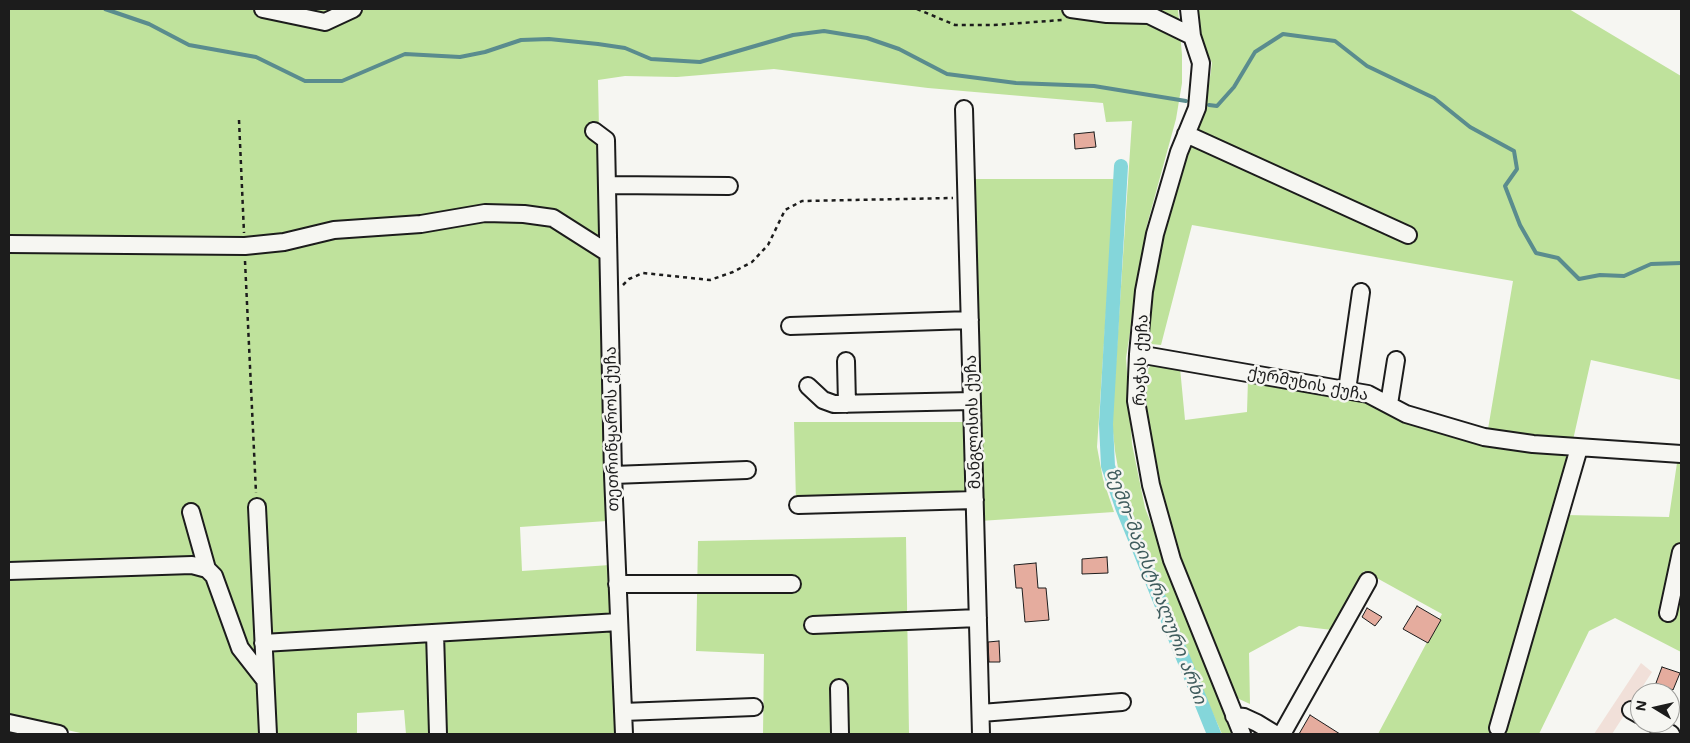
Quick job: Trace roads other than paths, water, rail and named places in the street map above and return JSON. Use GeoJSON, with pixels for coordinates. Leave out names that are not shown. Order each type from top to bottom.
{"type":"FeatureCollection","features":[{"type":"Feature","properties":{"kind":"street"},"geometry":{"type":"LineString","coordinates":[[263,9],[325,22],[353,9]]}},
{"type":"Feature","properties":{"kind":"street","name":"რაჭას ქუჩა"},"geometry":{"type":"LineString","coordinates":[[1189,9],[1192,36],[1201,63],[1197,108],[1186,134],[1155,234],[1144,291],[1136,401],[1151,485],[1172,560],[1242,734]]}},
{"type":"Feature","properties":{"kind":"street"},"geometry":{"type":"LineString","coordinates":[[1070,14],[1149,15],[1192,36]]}},
{"type":"Feature","properties":{"kind":"street","name":"მანგლისის ქუჩა"},"geometry":{"type":"LineString","coordinates":[[964,109],[981,734]]}},
{"type":"Feature","properties":{"kind":"street","name":"თეთრიწყაროს ქუჩა"},"geometry":{"type":"LineString","coordinates":[[594,130],[606,140],[613,475],[624,734]]}},
{"type":"Feature","properties":{"kind":"street"},"geometry":{"type":"LineString","coordinates":[[1186,134],[1408,235]]}},
{"type":"Feature","properties":{"kind":"street"},"geometry":{"type":"LineString","coordinates":[[607,185],[729,186]]}},
{"type":"Feature","properties":{"kind":"street"},"geometry":{"type":"LineString","coordinates":[[9,244],[245,246],[284,242],[334,230],[358,227],[421,224],[485,214],[524,214],[553,218],[608,252]]}},
{"type":"Feature","properties":{"kind":"street"},"geometry":{"type":"LineString","coordinates":[[1347,390],[1361,292]]}},
{"type":"Feature","properties":{"kind":"street"},"geometry":{"type":"LineString","coordinates":[[790,326],[970,320]]}},
{"type":"Feature","properties":{"kind":"street","name":"ქურმუხის ქუჩა"},"geometry":{"type":"LineString","coordinates":[[1138,354],[1368,394],[1406,414],[1484,436],[1578,448],[1681,454]]}},
{"type":"Feature","properties":{"kind":"street"},"geometry":{"type":"LineString","coordinates":[[1389,404],[1396,360]]}},
{"type":"Feature","properties":{"kind":"street"},"geometry":{"type":"LineString","coordinates":[[846,361],[848,404]]}},
{"type":"Feature","properties":{"kind":"street"},"geometry":{"type":"LineString","coordinates":[[808,386],[823,400],[834,404],[972,401]]}},
{"type":"Feature","properties":{"kind":"street"},"geometry":{"type":"LineString","coordinates":[[1498,728],[1578,448]]}},
{"type":"Feature","properties":{"kind":"street"},"geometry":{"type":"LineString","coordinates":[[613,475],[748,470]]}},
{"type":"Feature","properties":{"kind":"street"},"geometry":{"type":"LineString","coordinates":[[798,505],[975,500]]}},
{"type":"Feature","properties":{"kind":"street"},"geometry":{"type":"LineString","coordinates":[[257,507],[268,734]]}},
{"type":"Feature","properties":{"kind":"street"},"geometry":{"type":"LineString","coordinates":[[191,512],[207,569],[214,576],[240,648],[265,680]]}},
{"type":"Feature","properties":{"kind":"street"},"geometry":{"type":"LineString","coordinates":[[1668,612],[1681,552]]}},
{"type":"Feature","properties":{"kind":"street"},"geometry":{"type":"LineString","coordinates":[[9,571],[192,565],[207,569]]}},
{"type":"Feature","properties":{"kind":"street"},"geometry":{"type":"LineString","coordinates":[[1282,734],[1368,582]]}},
{"type":"Feature","properties":{"kind":"street"},"geometry":{"type":"LineString","coordinates":[[617,584],[792,584]]}},
{"type":"Feature","properties":{"kind":"street"},"geometry":{"type":"LineString","coordinates":[[813,625],[978,618]]}},
{"type":"Feature","properties":{"kind":"street"},"geometry":{"type":"LineString","coordinates":[[263,643],[619,622]]}},
{"type":"Feature","properties":{"kind":"street"},"geometry":{"type":"LineString","coordinates":[[435,633],[438,734]]}},
{"type":"Feature","properties":{"kind":"street"},"geometry":{"type":"LineString","coordinates":[[839,688],[840,734]]}},
{"type":"Feature","properties":{"kind":"street"},"geometry":{"type":"LineString","coordinates":[[981,713],[1122,702]]}},
{"type":"Feature","properties":{"kind":"street"},"geometry":{"type":"LineString","coordinates":[[623,712],[754,707]]}},
{"type":"Feature","properties":{"kind":"street"},"geometry":{"type":"LineString","coordinates":[[1234,716],[1251,720],[1275,734]]}},
{"type":"Feature","properties":{"kind":"street"},"geometry":{"type":"LineString","coordinates":[[9,723],[59,734]]}},
{"type":"Feature","properties":{"kind":"waterway"},"geometry":{"type":"LineString","coordinates":[[105,9],[149,24],[189,45],[256,57],[305,81],[342,81],[405,54],[460,57],[485,52],[521,40],[549,39],[598,44],[625,48],[651,59],[700,62],[793,35],[824,31],[867,38],[899,49],[947,74],[1016,83],[1094,86],[1186,101]]}},
{"type":"Feature","properties":{"kind":"waterway"},"geometry":{"type":"LineString","coordinates":[[1209,105],[1217,106],[1234,87],[1255,52],[1283,34],[1335,41],[1367,66],[1434,98],[1470,127],[1514,151],[1517,169],[1505,186],[1520,225],[1536,253],[1558,258],[1579,279],[1600,275],[1624,276],[1651,264],[1681,263]]}},
{"type":"Feature","properties":{"kind":"waterway","name":"ზემო-მაგისტრალური არხი"},"geometry":{"type":"LineString","coordinates":[[1121,166],[1106,424],[1108,466],[1122,507],[1214,734]]}}]}
